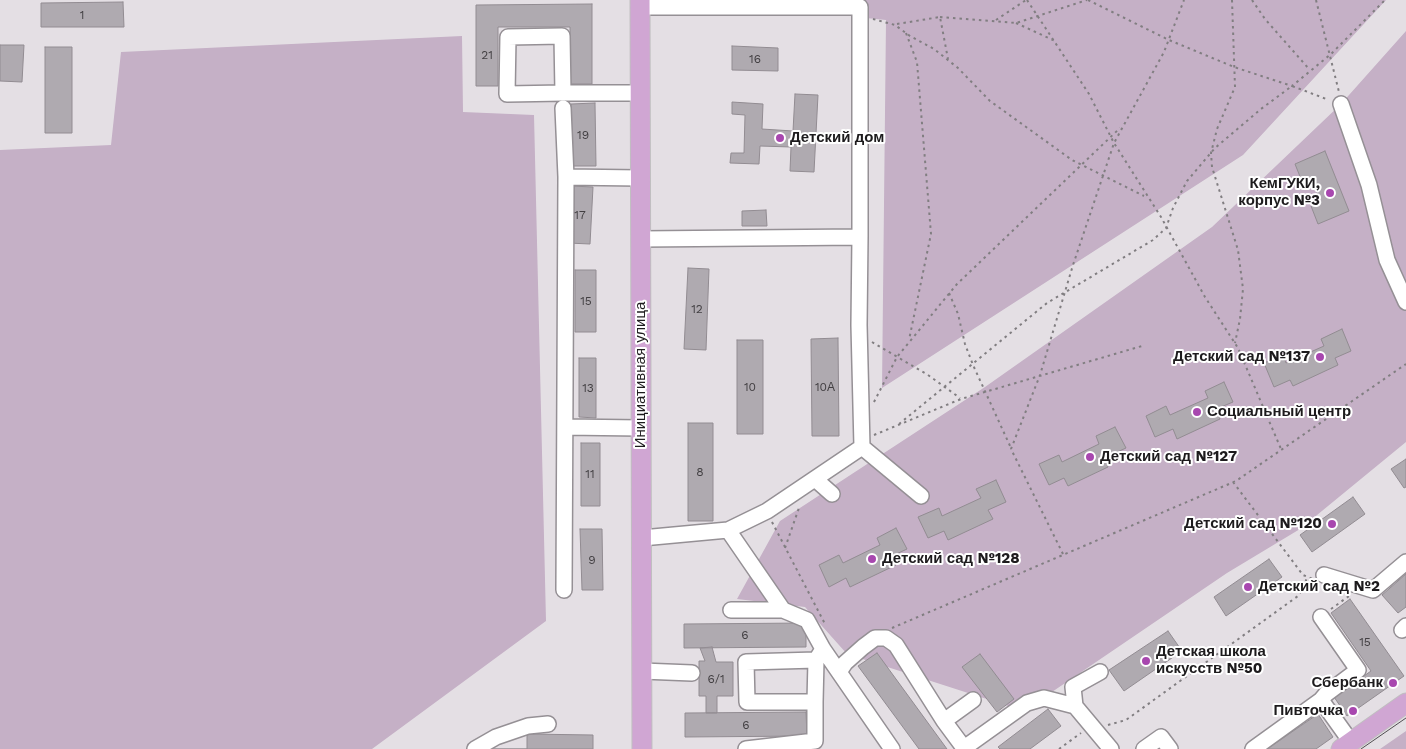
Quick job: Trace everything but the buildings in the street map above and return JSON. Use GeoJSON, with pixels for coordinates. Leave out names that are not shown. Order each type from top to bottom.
{"type":"FeatureCollection","features":[{"type":"Feature","properties":{"kind":"main road","name":"Инициативная улица"},"geometry":{"type":"LineString","coordinates":[[640,4],[642,749]]}},
{"type":"Feature","properties":{"kind":"main road"},"geometry":{"type":"LineString","coordinates":[[1346,745],[1406,703]]}},
{"type":"Feature","properties":{"kind":"lane"},"geometry":{"type":"LineString","coordinates":[[640,4],[719,3],[859,6],[862,443],[920,496]]}},
{"type":"Feature","properties":{"kind":"lane"},"geometry":{"type":"LineString","coordinates":[[564,590],[566,177],[563,101],[562,36],[508,37],[507,94],[563,101],[640,93]]}},
{"type":"Feature","properties":{"kind":"lane"},"geometry":{"type":"LineString","coordinates":[[1341,104],[1368,185],[1388,260],[1406,302]]}},
{"type":"Feature","properties":{"kind":"lane"},"geometry":{"type":"LineString","coordinates":[[566,177],[640,178]]}},
{"type":"Feature","properties":{"kind":"lane"},"geometry":{"type":"LineString","coordinates":[[641,239],[860,237]]}},
{"type":"Feature","properties":{"kind":"lane"},"geometry":{"type":"LineString","coordinates":[[565,427],[641,428]]}},
{"type":"Feature","properties":{"kind":"lane"},"geometry":{"type":"LineString","coordinates":[[642,538],[728,530],[766,511],[811,482],[862,443]]}},
{"type":"Feature","properties":{"kind":"lane"},"geometry":{"type":"LineString","coordinates":[[811,482],[832,494]]}},
{"type":"Feature","properties":{"kind":"lane"},"geometry":{"type":"LineString","coordinates":[[728,530],[783,610]]}},
{"type":"Feature","properties":{"kind":"lane"},"geometry":{"type":"LineString","coordinates":[[1324,575],[1373,590],[1406,562]]}},
{"type":"Feature","properties":{"kind":"lane"},"geometry":{"type":"LineString","coordinates":[[731,610],[783,610],[807,620],[820,654],[815,702],[815,740],[746,749]]}},
{"type":"Feature","properties":{"kind":"lane"},"geometry":{"type":"LineString","coordinates":[[1253,749],[1321,700],[1326,694],[1358,670],[1321,617]]}},
{"type":"Feature","properties":{"kind":"lane"},"geometry":{"type":"LineString","coordinates":[[840,672],[845,663],[875,638],[886,638],[896,645],[964,749],[1027,703],[1044,698],[1075,706],[1110,749]]}},
{"type":"Feature","properties":{"kind":"lane"},"geometry":{"type":"LineString","coordinates":[[815,702],[747,702],[746,662],[820,654],[840,672],[892,749]]}},
{"type":"Feature","properties":{"kind":"lane"},"geometry":{"type":"LineString","coordinates":[[642,671],[692,674]]}},
{"type":"Feature","properties":{"kind":"lane"},"geometry":{"type":"LineString","coordinates":[[1075,706],[1073,687],[1100,672]]}},
{"type":"Feature","properties":{"kind":"lane"},"geometry":{"type":"LineString","coordinates":[[944,720],[973,700]]}},
{"type":"Feature","properties":{"kind":"lane"},"geometry":{"type":"LineString","coordinates":[[1321,700],[1346,745]]}},
{"type":"Feature","properties":{"kind":"lane"},"geometry":{"type":"LineString","coordinates":[[475,749],[496,737],[528,726],[548,724]]}},
{"type":"Feature","properties":{"kind":"lane"},"geometry":{"type":"LineString","coordinates":[[1144,749],[1161,737],[1170,749]]}},
{"type":"Feature","properties":{"kind":"path"},"geometry":{"type":"LineString","coordinates":[[995,20],[1026,0],[1056,42],[1089,94],[1114,143],[1234,343],[1281,450]]}},
{"type":"Feature","properties":{"kind":"path"},"geometry":{"type":"LineString","coordinates":[[1016,23],[1088,0],[1169,40],[1234,67],[1341,104]]}},
{"type":"Feature","properties":{"kind":"path"},"geometry":{"type":"LineString","coordinates":[[1011,449],[1040,375],[1064,294],[1114,143],[1144,91],[1169,40],[1184,0]]}},
{"type":"Feature","properties":{"kind":"path"},"geometry":{"type":"LineString","coordinates":[[1232,0],[1236,87],[1217,129],[1212,153],[1212,167],[1238,250],[1243,289],[1240,319],[1234,343]]}},
{"type":"Feature","properties":{"kind":"path"},"geometry":{"type":"LineString","coordinates":[[1252,0],[1265,19],[1310,70]]}},
{"type":"Feature","properties":{"kind":"path"},"geometry":{"type":"LineString","coordinates":[[1316,0],[1331,54],[1341,104]]}},
{"type":"Feature","properties":{"kind":"path"},"geometry":{"type":"LineString","coordinates":[[899,424],[1047,303],[1153,240],[1166,228],[1173,208],[1187,181],[1212,153],[1235,130],[1331,54],[1385,0]]}},
{"type":"Feature","properties":{"kind":"path"},"geometry":{"type":"LineString","coordinates":[[859,6],[878,22],[895,25],[940,17],[995,20],[1016,23],[1056,42]]}},
{"type":"Feature","properties":{"kind":"path"},"geometry":{"type":"LineString","coordinates":[[940,17],[948,60]]}},
{"type":"Feature","properties":{"kind":"path"},"geometry":{"type":"LineString","coordinates":[[895,25],[934,49],[990,101],[1081,165],[1146,196]]}},
{"type":"Feature","properties":{"kind":"path"},"geometry":{"type":"LineString","coordinates":[[906,33],[917,62],[931,234],[909,342]]}},
{"type":"Feature","properties":{"kind":"path"},"geometry":{"type":"LineString","coordinates":[[871,409],[897,357],[949,293],[1122,127]]}},
{"type":"Feature","properties":{"kind":"path"},"geometry":{"type":"LineString","coordinates":[[949,293],[958,314],[965,344],[985,393],[1063,555]]}},
{"type":"Feature","properties":{"kind":"path"},"geometry":{"type":"LineString","coordinates":[[860,343],[871,342],[946,387],[961,399]]}},
{"type":"Feature","properties":{"kind":"path"},"geometry":{"type":"LineString","coordinates":[[862,443],[899,424],[961,399],[1142,346]]}},
{"type":"Feature","properties":{"kind":"path"},"geometry":{"type":"LineString","coordinates":[[891,628],[1233,482],[1406,364]]}},
{"type":"Feature","properties":{"kind":"path"},"geometry":{"type":"LineString","coordinates":[[785,548],[811,482]]}},
{"type":"Feature","properties":{"kind":"path"},"geometry":{"type":"LineString","coordinates":[[1233,482],[1306,577],[1311,579],[1324,575]]}},
{"type":"Feature","properties":{"kind":"path"},"geometry":{"type":"LineString","coordinates":[[766,511],[827,628]]}},
{"type":"Feature","properties":{"kind":"path"},"geometry":{"type":"LineString","coordinates":[[1059,749],[1093,726],[1126,720],[1298,596],[1304,587],[1306,577]]}},
{"type":"Feature","properties":{"kind":"path"},"geometry":{"type":"LineString","coordinates":[[1321,617],[1360,586]]}},
{"type":"Feature","properties":{"kind":"shaded area"},"geometry":{"type":"Polygon","coordinates":[[[866,0],[1386,0],[1243,155],[882,388],[886,20],[866,18],[866,0]]]}},
{"type":"Feature","properties":{"kind":"shaded area"},"geometry":{"type":"Polygon","coordinates":[[[1406,31],[1406,442],[1300,529],[1227,573],[1024,711],[847,654],[805,607],[737,599],[780,521],[985,387],[1212,227],[1341,104],[1406,31]]]}},
{"type":"Feature","properties":{"kind":"shaded area"},"geometry":{"type":"Polygon","coordinates":[[[462,36],[463,112],[534,115],[546,621],[372,749],[0,749],[0,150],[111,145],[121,52],[462,36]]]}},
{"type":"Feature","properties":{"kind":"shaded area"},"geometry":{"type":"Polygon","coordinates":[[[1406,731],[1406,749],[1380,749],[1406,731]]]}},
{"type":"Feature","properties":{"kind":"tram line"},"geometry":{"type":"LineString","coordinates":[[1361,749],[1406,718]]}},
{"type":"Feature","properties":{"kind":"place","name":"Детский дом"},"geometry":{"type":"Point","coordinates":[780,138]}},
{"type":"Feature","properties":{"kind":"place","name":"КемГУКИ, корпус №3"},"geometry":{"type":"Point","coordinates":[1330,193]}},
{"type":"Feature","properties":{"kind":"place","name":"Детский сад №137"},"geometry":{"type":"Point","coordinates":[1320,357]}},
{"type":"Feature","properties":{"kind":"place","name":"Социальный центр"},"geometry":{"type":"Point","coordinates":[1197,412]}},
{"type":"Feature","properties":{"kind":"place","name":"Детский сад №127"},"geometry":{"type":"Point","coordinates":[1090,457]}},
{"type":"Feature","properties":{"kind":"place","name":"Детский сад №120"},"geometry":{"type":"Point","coordinates":[1332,524]}},
{"type":"Feature","properties":{"kind":"place","name":"Детский сад №128"},"geometry":{"type":"Point","coordinates":[872,559]}},
{"type":"Feature","properties":{"kind":"place","name":"Детский сад №2"},"geometry":{"type":"Point","coordinates":[1248,587]}},
{"type":"Feature","properties":{"kind":"place","name":"Детская школа искусств №50"},"geometry":{"type":"Point","coordinates":[1146,661]}},
{"type":"Feature","properties":{"kind":"place","name":"Сбербанк"},"geometry":{"type":"Point","coordinates":[1393,683]}},
{"type":"Feature","properties":{"kind":"place","name":"Пивточка"},"geometry":{"type":"Point","coordinates":[1353,711]}}]}
